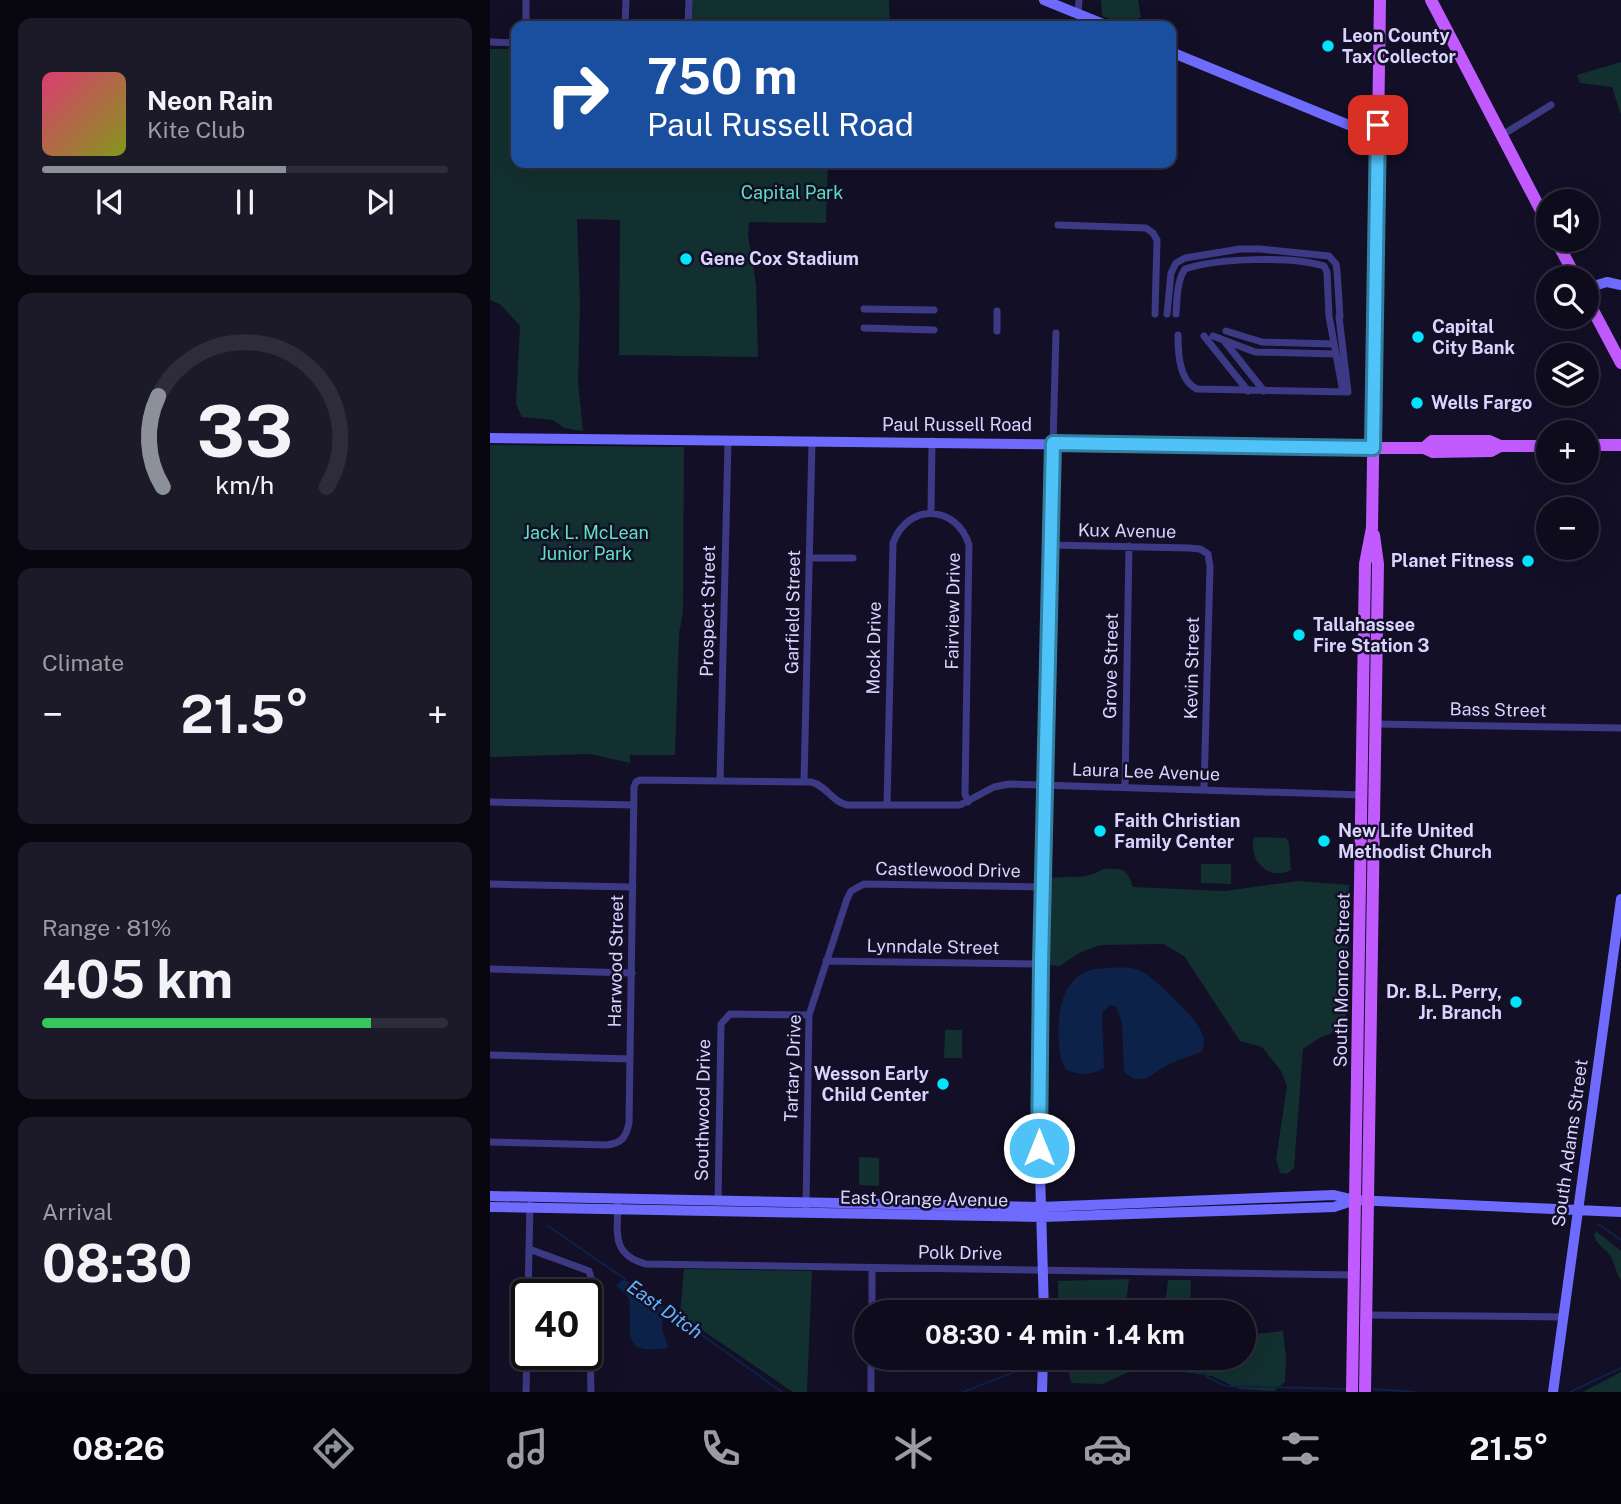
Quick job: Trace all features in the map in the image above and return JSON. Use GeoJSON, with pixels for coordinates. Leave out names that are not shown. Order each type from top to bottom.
{"type":"FeatureCollection","features":[{"type":"Feature","properties":{"kind":"main road","name":"South Monroe Street"},"geometry":{"type":"LineString","coordinates":[[1368,795],[1375,724],[1365,565],[1372,528],[1380,0]]}},
{"type":"Feature","properties":{"kind":"main road"},"geometry":{"type":"LineString","coordinates":[[1431,0],[1536,201]]}},
{"type":"Feature","properties":{"kind":"main road"},"geometry":{"type":"LineString","coordinates":[[1599,322],[1621,363]]}},
{"type":"Feature","properties":{"kind":"main road"},"geometry":{"type":"LineString","coordinates":[[1599,445],[1621,445]]}},
{"type":"Feature","properties":{"kind":"main road","name":"Paul Russell Road"},"geometry":{"type":"LineString","coordinates":[[1373,448],[1424,448],[1433,452],[1491,451],[1500,446],[1536,446]]}},
{"type":"Feature","properties":{"kind":"main road","name":"South Monroe Street"},"geometry":{"type":"LineString","coordinates":[[1365,1392],[1362,1200],[1368,795],[1370,668],[1378,559],[1372,528]]}},
{"type":"Feature","properties":{"kind":"main road"},"geometry":{"type":"LineString","coordinates":[[1365,584],[1371,587],[1377,596]]}},
{"type":"Feature","properties":{"kind":"main road","name":"South Monroe Street"},"geometry":{"type":"LineString","coordinates":[[1352,1392],[1362,1320],[1354,1275],[1362,1200]]}},
{"type":"Feature","properties":{"kind":"street"},"geometry":{"type":"LineString","coordinates":[[526,0],[526,21]]}},
{"type":"Feature","properties":{"kind":"street"},"geometry":{"type":"LineString","coordinates":[[625,21],[626,0]]}},
{"type":"Feature","properties":{"kind":"street"},"geometry":{"type":"LineString","coordinates":[[688,21],[689,0]]}},
{"type":"Feature","properties":{"kind":"street"},"geometry":{"type":"LineString","coordinates":[[1044,0],[1096,21]]}},
{"type":"Feature","properties":{"kind":"street"},"geometry":{"type":"LineString","coordinates":[[1078,14],[1079,0]]}},
{"type":"Feature","properties":{"kind":"street"},"geometry":{"type":"LineString","coordinates":[[490,42],[511,43]]}},
{"type":"Feature","properties":{"kind":"street"},"geometry":{"type":"LineString","coordinates":[[1176,54],[1378,137]]}},
{"type":"Feature","properties":{"kind":"street"},"geometry":{"type":"LineString","coordinates":[[1502,135],[1551,105]]}},
{"type":"Feature","properties":{"kind":"street"},"geometry":{"type":"LineString","coordinates":[[1058,225],[1146,228],[1153,233],[1157,240],[1155,314]]}},
{"type":"Feature","properties":{"kind":"street"},"geometry":{"type":"LineString","coordinates":[[1167,314],[1171,272],[1181,259],[1259,249],[1329,257],[1336,264],[1337,271],[1339,317],[1348,392],[1207,391],[1192,387],[1183,374],[1178,335]]}},
{"type":"Feature","properties":{"kind":"street"},"geometry":{"type":"LineString","coordinates":[[1176,314],[1178,291],[1185,268],[1258,259],[1324,266],[1327,272],[1329,316],[1343,392]]}},
{"type":"Feature","properties":{"kind":"street"},"geometry":{"type":"LineString","coordinates":[[1599,284],[1607,282],[1621,285]]}},
{"type":"Feature","properties":{"kind":"street"},"geometry":{"type":"LineString","coordinates":[[864,309],[934,310]]}},
{"type":"Feature","properties":{"kind":"street"},"geometry":{"type":"LineString","coordinates":[[997,311],[997,331]]}},
{"type":"Feature","properties":{"kind":"street"},"geometry":{"type":"LineString","coordinates":[[864,328],[934,330]]}},
{"type":"Feature","properties":{"kind":"street"},"geometry":{"type":"LineString","coordinates":[[1226,331],[1262,342],[1334,344]]}},
{"type":"Feature","properties":{"kind":"street"},"geometry":{"type":"LineString","coordinates":[[1044,1300],[1039,1139],[1041,964],[1056,332]]}},
{"type":"Feature","properties":{"kind":"street"},"geometry":{"type":"LineString","coordinates":[[1204,336],[1248,391]]}},
{"type":"Feature","properties":{"kind":"street"},"geometry":{"type":"LineString","coordinates":[[1213,336],[1255,352],[1336,354]]}},
{"type":"Feature","properties":{"kind":"street"},"geometry":{"type":"LineString","coordinates":[[1224,341],[1264,391]]}},
{"type":"Feature","properties":{"kind":"street","name":"Paul Russell Road"},"geometry":{"type":"LineString","coordinates":[[490,438],[1373,448]]}},
{"type":"Feature","properties":{"kind":"street","name":"Prospect Street"},"geometry":{"type":"LineString","coordinates":[[720,781],[728,441]]}},
{"type":"Feature","properties":{"kind":"street"},"geometry":{"type":"LineString","coordinates":[[930,512],[932,441]]}},
{"type":"Feature","properties":{"kind":"street","name":"Garfield Street"},"geometry":{"type":"LineString","coordinates":[[804,782],[812,442]]}},
{"type":"Feature","properties":{"kind":"street","name":"Fairview Drive"},"geometry":{"type":"LineString","coordinates":[[930,512],[956,524],[967,536],[970,545],[965,794],[968,802]]}},
{"type":"Feature","properties":{"kind":"street","name":"Mock Drive"},"geometry":{"type":"LineString","coordinates":[[887,805],[893,543],[905,523],[930,512]]}},
{"type":"Feature","properties":{"kind":"street","name":"Kux Avenue"},"geometry":{"type":"LineString","coordinates":[[1050,545],[1203,550]]}},
{"type":"Feature","properties":{"kind":"street","name":"Grove Street"},"geometry":{"type":"LineString","coordinates":[[1125,787],[1129,546]]}},
{"type":"Feature","properties":{"kind":"street","name":"Kevin Street"},"geometry":{"type":"LineString","coordinates":[[1203,550],[1209,558],[1210,567],[1205,789]]}},
{"type":"Feature","properties":{"kind":"street"},"geometry":{"type":"LineString","coordinates":[[810,558],[853,558]]}},
{"type":"Feature","properties":{"kind":"street","name":"Bass Street"},"geometry":{"type":"LineString","coordinates":[[1375,724],[1621,729]]}},
{"type":"Feature","properties":{"kind":"street","name":"Laura Lee Avenue"},"geometry":{"type":"LineString","coordinates":[[636,782],[804,782],[822,786],[841,803],[887,805],[949,806],[968,802],[1000,785],[1045,784],[1368,795]]}},
{"type":"Feature","properties":{"kind":"street","name":"Harwood Street"},"geometry":{"type":"LineString","coordinates":[[490,1142],[607,1145],[623,1140],[627,1132],[636,782]]}},
{"type":"Feature","properties":{"kind":"street"},"geometry":{"type":"LineString","coordinates":[[490,802],[634,805]]}},
{"type":"Feature","properties":{"kind":"street"},"geometry":{"type":"LineString","coordinates":[[490,884],[633,887]]}},
{"type":"Feature","properties":{"kind":"street","name":"Castlewood Drive"},"geometry":{"type":"LineString","coordinates":[[854,888],[864,884],[1043,887]]}},
{"type":"Feature","properties":{"kind":"street","name":"Tartary Drive"},"geometry":{"type":"LineString","coordinates":[[806,1209],[809,1015],[825,961],[847,899],[854,888]]}},
{"type":"Feature","properties":{"kind":"street","name":"South Adams Street"},"geometry":{"type":"LineString","coordinates":[[1553,1392],[1621,899]]}},
{"type":"Feature","properties":{"kind":"street","name":"Lynndale Street"},"geometry":{"type":"LineString","coordinates":[[825,961],[1041,964]]}},
{"type":"Feature","properties":{"kind":"street"},"geometry":{"type":"LineString","coordinates":[[490,969],[632,973]]}},
{"type":"Feature","properties":{"kind":"street","name":"Southwood Drive"},"geometry":{"type":"LineString","coordinates":[[718,1202],[720,1033],[723,1019],[730,1014],[740,1013],[809,1015]]}},
{"type":"Feature","properties":{"kind":"street"},"geometry":{"type":"LineString","coordinates":[[490,1055],[630,1059]]}},
{"type":"Feature","properties":{"kind":"street","name":"East Orange Avenue"},"geometry":{"type":"LineString","coordinates":[[490,1196],[530,1203]]}},
{"type":"Feature","properties":{"kind":"street","name":"East Orange Avenue"},"geometry":{"type":"LineString","coordinates":[[490,1208],[530,1203],[1042,1212],[1334,1207],[1362,1200],[1621,1212]]}},
{"type":"Feature","properties":{"kind":"street","name":"East Orange Avenue"},"geometry":{"type":"LineString","coordinates":[[618,1205],[718,1202],[806,1209]]}},
{"type":"Feature","properties":{"kind":"street"},"geometry":{"type":"LineString","coordinates":[[528,1279],[530,1203]]}},
{"type":"Feature","properties":{"kind":"street","name":"Polk Drive"},"geometry":{"type":"LineString","coordinates":[[618,1205],[619,1247],[628,1257],[646,1264],[1354,1275]]}},
{"type":"Feature","properties":{"kind":"street"},"geometry":{"type":"LineString","coordinates":[[529,1249],[589,1271],[592,1281],[589,1304],[591,1392]]}},
{"type":"Feature","properties":{"kind":"street"},"geometry":{"type":"LineString","coordinates":[[872,1268],[872,1300]]}},
{"type":"Feature","properties":{"kind":"street"},"geometry":{"type":"LineString","coordinates":[[1362,1320],[1563,1317]]}},
{"type":"Feature","properties":{"kind":"street"},"geometry":{"type":"LineString","coordinates":[[527,1370],[527,1392]]}},
{"type":"Feature","properties":{"kind":"street"},"geometry":{"type":"LineString","coordinates":[[871,1370],[871,1392]]}},
{"type":"Feature","properties":{"kind":"street"},"geometry":{"type":"LineString","coordinates":[[1042,1388],[1043,1370]]}},
{"type":"Feature","properties":{"kind":"green space"},"geometry":{"type":"Polygon","coordinates":[[[691,0],[889,0],[890,21],[690,21],[691,0]]]}},
{"type":"Feature","properties":{"kind":"green space"},"geometry":{"type":"Polygon","coordinates":[[[1101,0],[1138,0],[1141,17],[1135,21],[1114,21],[1102,16],[1101,0]]]}},
{"type":"Feature","properties":{"kind":"green space","name":"Capital Park"},"geometry":{"type":"Polygon","coordinates":[[[490,49],[511,49],[511,168],[828,168],[826,223],[749,222],[748,235],[756,284],[758,357],[619,355],[620,220],[577,219],[580,304],[578,383],[583,431],[564,428],[553,420],[522,417],[516,404],[520,326],[500,304],[490,300],[490,49]]]}},
{"type":"Feature","properties":{"kind":"green space"},"geometry":{"type":"Polygon","coordinates":[[[1621,62],[1621,115],[1612,87],[1580,83],[1577,75],[1621,62]]]}},
{"type":"Feature","properties":{"kind":"green space","name":"Jack L. McLean Junior Park"},"geometry":{"type":"Polygon","coordinates":[[[490,445],[684,447],[683,612],[679,634],[675,755],[630,755],[630,763],[590,754],[490,757],[490,445]]]}},
{"type":"Feature","properties":{"kind":"green space"},"geometry":{"type":"Polygon","coordinates":[[[1254,837],[1286,838],[1289,843],[1291,870],[1274,873],[1261,866],[1254,853],[1254,837]]]}},
{"type":"Feature","properties":{"kind":"green space"},"geometry":{"type":"Polygon","coordinates":[[[1201,864],[1231,864],[1231,884],[1201,883],[1201,864]]]}},
{"type":"Feature","properties":{"kind":"green space"},"geometry":{"type":"Polygon","coordinates":[[[1103,869],[1123,870],[1133,887],[1225,891],[1298,881],[1349,885],[1346,1022],[1343,1029],[1321,1037],[1303,1049],[1294,1168],[1287,1174],[1280,1173],[1276,1159],[1287,1086],[1281,1071],[1262,1047],[1240,1041],[1184,956],[1163,944],[1101,945],[1079,953],[1060,966],[1049,965],[1046,883],[1051,878],[1084,876],[1103,869]]]}},
{"type":"Feature","properties":{"kind":"green space"},"geometry":{"type":"Polygon","coordinates":[[[945,1030],[962,1030],[962,1058],[944,1058],[945,1030]]]}},
{"type":"Feature","properties":{"kind":"green space"},"geometry":{"type":"Polygon","coordinates":[[[859,1157],[879,1158],[879,1186],[859,1185],[859,1157]]]}},
{"type":"Feature","properties":{"kind":"green space"},"geometry":{"type":"Polygon","coordinates":[[[1596,1231],[1621,1251],[1621,1281],[1611,1257],[1595,1238],[1596,1231]]]}},
{"type":"Feature","properties":{"kind":"green space"},"geometry":{"type":"Polygon","coordinates":[[[684,1269],[812,1271],[807,1392],[793,1392],[680,1315],[684,1269]]]}},
{"type":"Feature","properties":{"kind":"green space"},"geometry":{"type":"Polygon","coordinates":[[[1129,1279],[1126,1300],[1058,1300],[1058,1281],[1129,1279]]]}},
{"type":"Feature","properties":{"kind":"green space"},"geometry":{"type":"Polygon","coordinates":[[[1168,1280],[1191,1280],[1190,1300],[1166,1300],[1168,1280]]]}},
{"type":"Feature","properties":{"kind":"green space"},"geometry":{"type":"Polygon","coordinates":[[[1283,1331],[1285,1382],[1274,1391],[1239,1389],[1212,1376],[1171,1370],[1256,1370],[1256,1334],[1283,1331]]]}},
{"type":"Feature","properties":{"kind":"green space"},"geometry":{"type":"Polygon","coordinates":[[[1068,1370],[1171,1370],[1129,1372],[1103,1384],[1071,1383],[1068,1370]]]}},
{"type":"Feature","properties":{"kind":"green space"},"geometry":{"type":"Polygon","coordinates":[[[1621,1372],[1621,1392],[1583,1392],[1621,1372]]]}},
{"type":"Feature","properties":{"kind":"water"},"geometry":{"type":"Polygon","coordinates":[[[1134,968],[1153,980],[1183,1007],[1197,1025],[1204,1039],[1201,1052],[1171,1063],[1145,1079],[1134,1079],[1124,1072],[1122,1022],[1116,1007],[1111,1005],[1102,1012],[1104,1068],[1085,1074],[1066,1070],[1061,1057],[1059,1032],[1064,998],[1075,979],[1095,969],[1134,968]]]}},
{"type":"Feature","properties":{"kind":"water"},"geometry":{"type":"Polygon","coordinates":[[[624,1279],[668,1311],[662,1330],[668,1348],[641,1348],[631,1339],[629,1298],[616,1285],[624,1279]]]}},
{"type":"Feature","properties":{"kind":"waterway"},"geometry":{"type":"LineString","coordinates":[[1598,1224],[1621,1240]]}},
{"type":"Feature","properties":{"kind":"waterway","name":"East Ditch"},"geometry":{"type":"LineString","coordinates":[[548,1226],[625,1279]]}},
{"type":"Feature","properties":{"kind":"waterway","name":"East Ditch"},"geometry":{"type":"LineString","coordinates":[[632,1284],[647,1296]]}},
{"type":"Feature","properties":{"kind":"waterway","name":"East Ditch"},"geometry":{"type":"LineString","coordinates":[[663,1307],[782,1392]]}},
{"type":"Feature","properties":{"kind":"waterway","name":"East Ditch"},"geometry":{"type":"LineString","coordinates":[[1570,1392],[1621,1368]]}},
{"type":"Feature","properties":{"kind":"waterway","name":"East Ditch"},"geometry":{"type":"LineString","coordinates":[[963,1392],[1020,1370]]}},
{"type":"Feature","properties":{"kind":"waterway","name":"East Ditch"},"geometry":{"type":"LineString","coordinates":[[1201,1370],[1207,1377],[1226,1386],[1346,1389]]}},
{"type":"Feature","properties":{"kind":"waterway","name":"East Ditch"},"geometry":{"type":"LineString","coordinates":[[1373,1389],[1414,1392]]}},
{"type":"Feature","properties":{"kind":"place","name":"Leon County Tax Collector"},"geometry":{"type":"Point","coordinates":[1328,46]}},
{"type":"Feature","properties":{"kind":"place","name":"Gene Cox Stadium"},"geometry":{"type":"Point","coordinates":[686,259]}},
{"type":"Feature","properties":{"kind":"place","name":"Capital City Bank"},"geometry":{"type":"Point","coordinates":[1418,337]}},
{"type":"Feature","properties":{"kind":"place","name":"Wells Fargo"},"geometry":{"type":"Point","coordinates":[1417,403]}},
{"type":"Feature","properties":{"kind":"place","name":"Planet Fitness"},"geometry":{"type":"Point","coordinates":[1528,561]}},
{"type":"Feature","properties":{"kind":"place","name":"Tallahassee Fire Station 3"},"geometry":{"type":"Point","coordinates":[1299,635]}},
{"type":"Feature","properties":{"kind":"place","name":"Faith Christian Family Center"},"geometry":{"type":"Point","coordinates":[1100,831]}},
{"type":"Feature","properties":{"kind":"place","name":"New Life United Methodist Church"},"geometry":{"type":"Point","coordinates":[1324,841]}},
{"type":"Feature","properties":{"kind":"place","name":"Dr. B.L. Perry, Jr. Branch"},"geometry":{"type":"Point","coordinates":[1516,1002]}},
{"type":"Feature","properties":{"kind":"place","name":"Wesson Early Child Center"},"geometry":{"type":"Point","coordinates":[943,1084]}},
{"type":"Feature","properties":{"kind":"route"},"geometry":{"type":"LineString","coordinates":[[1039,1148],[1053,443],[1373,448],[1378,125]]}}]}
